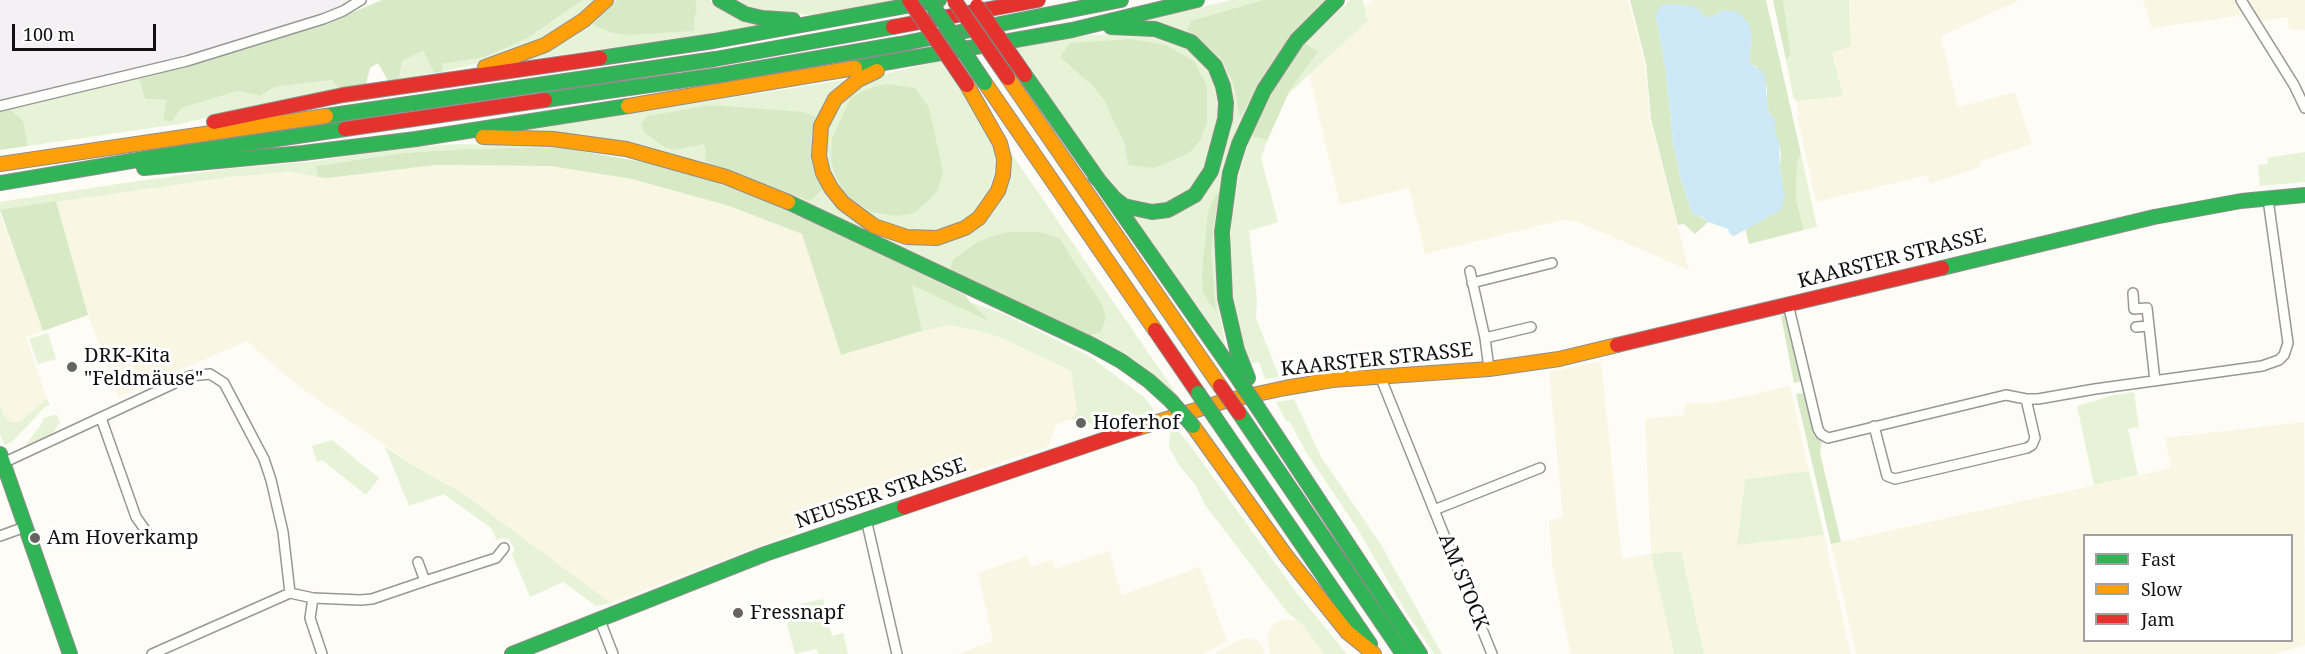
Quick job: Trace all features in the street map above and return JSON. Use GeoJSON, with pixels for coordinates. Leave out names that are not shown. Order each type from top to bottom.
{"type":"FeatureCollection","features":[{"type":"Feature","properties":{"kind":"main road"},"geometry":{"type":"LineString","coordinates":[[421,84],[500,63],[545,45],[584,20],[606,0]]}},
{"type":"Feature","properties":{"kind":"main road"},"geometry":{"type":"LineString","coordinates":[[720,0],[745,14],[762,18],[839,19]]}},
{"type":"Feature","properties":{"kind":"main road"},"geometry":{"type":"LineString","coordinates":[[909,0],[979,103],[995,131],[1004,159],[1003,175],[998,191],[979,218],[951,234],[922,238],[890,233],[858,216],[831,188],[823,172],[819,156],[821,126],[827,111],[846,88],[873,73],[915,59]]}},
{"type":"Feature","properties":{"kind":"main road"},"geometry":{"type":"LineString","coordinates":[[929,0],[1375,654]]}},
{"type":"Feature","properties":{"kind":"main road"},"geometry":{"type":"LineString","coordinates":[[144,142],[210,123],[303,102],[714,41],[939,0]]}},
{"type":"Feature","properties":{"kind":"main road"},"geometry":{"type":"LineString","coordinates":[[954,0],[1403,654]]}},
{"type":"Feature","properties":{"kind":"main road"},"geometry":{"type":"LineString","coordinates":[[973,0],[1095,176],[1244,379],[1420,654]]}},
{"type":"Feature","properties":{"kind":"main road"},"geometry":{"type":"LineString","coordinates":[[0,164],[715,59],[1038,0]]}},
{"type":"Feature","properties":{"kind":"main road"},"geometry":{"type":"LineString","coordinates":[[0,183],[167,155],[720,75],[910,42],[1121,0]]}},
{"type":"Feature","properties":{"kind":"main road"},"geometry":{"type":"LineString","coordinates":[[80,171],[158,168],[416,139],[915,59],[1072,30],[1197,0]]}},
{"type":"Feature","properties":{"kind":"main road"},"geometry":{"type":"LineString","coordinates":[[1244,379],[1224,287],[1222,232],[1230,173],[1250,116],[1274,72],[1297,40],[1337,0]]}},
{"type":"Feature","properties":{"kind":"main road"},"geometry":{"type":"LineString","coordinates":[[1072,30],[1136,27],[1175,34],[1191,42],[1215,66],[1223,86],[1226,104],[1216,157],[1204,184],[1189,199],[1168,210],[1152,212],[1138,210],[1124,206],[1095,176]]}},
{"type":"Feature","properties":{"kind":"main road"},"geometry":{"type":"LineString","coordinates":[[979,103],[1080,222]]}},
{"type":"Feature","properties":{"kind":"main road"},"geometry":{"type":"LineString","coordinates":[[416,139],[497,137],[552,139],[626,149],[726,177],[814,213],[1092,345],[1121,361],[1149,381],[1171,401],[1193,426],[1294,566],[1347,632],[1375,654]]}},
{"type":"Feature","properties":{"kind":"main road","name":"KAARSTER STRASSE"},"geometry":{"type":"LineString","coordinates":[[1269,391],[1332,380],[1488,369],[1599,350],[2154,217],[2305,195]]}},
{"type":"Feature","properties":{"kind":"main road","name":"NEUSSER STRASSE"},"geometry":{"type":"LineString","coordinates":[[512,654],[765,554],[1166,419],[1225,401],[1269,391]]}},
{"type":"Feature","properties":{"kind":"main road"},"geometry":{"type":"LineString","coordinates":[[1,457],[70,654]]}},
{"type":"Feature","properties":{"kind":"street"},"geometry":{"type":"LineString","coordinates":[[0,106],[187,62],[323,20],[344,11],[361,0]]}},
{"type":"Feature","properties":{"kind":"street"},"geometry":{"type":"LineString","coordinates":[[2241,0],[2305,108]]}},
{"type":"Feature","properties":{"kind":"street"},"geometry":{"type":"LineString","coordinates":[[1788,304],[1818,429],[1828,438],[2006,394],[2026,399],[2038,399],[2262,366],[2279,360],[2284,355],[2288,343],[2268,199]]}},
{"type":"Feature","properties":{"kind":"street"},"geometry":{"type":"LineString","coordinates":[[1472,283],[1551,263]]}},
{"type":"Feature","properties":{"kind":"street","name":"KAARSTER STRASSE"},"geometry":{"type":"LineString","coordinates":[[1470,271],[1485,338],[1488,369]]}},
{"type":"Feature","properties":{"kind":"street"},"geometry":{"type":"LineString","coordinates":[[2133,292],[2134,309],[2147,308],[2155,381]]}},
{"type":"Feature","properties":{"kind":"street"},"geometry":{"type":"LineString","coordinates":[[2136,327],[2149,326]]}},
{"type":"Feature","properties":{"kind":"street","name":"KAARSTER STRASSE"},"geometry":{"type":"LineString","coordinates":[[1485,338],[1531,327]]}},
{"type":"Feature","properties":{"kind":"street"},"geometry":{"type":"LineString","coordinates":[[1,457],[101,418],[190,376],[210,374],[227,388],[268,471],[283,532],[290,593]]}},
{"type":"Feature","properties":{"kind":"street","name":"AM STOCK"},"geometry":{"type":"LineString","coordinates":[[1380,376],[1492,654]]}},
{"type":"Feature","properties":{"kind":"street"},"geometry":{"type":"LineString","coordinates":[[1874,426],[1887,476],[1895,479],[2032,445],[2035,438],[2026,399]]}},
{"type":"Feature","properties":{"kind":"street"},"geometry":{"type":"LineString","coordinates":[[101,418],[136,518],[146,531]]}},
{"type":"Feature","properties":{"kind":"street","name":"AM STOCK"},"geometry":{"type":"LineString","coordinates":[[1434,510],[1540,468]]}},
{"type":"Feature","properties":{"kind":"street"},"geometry":{"type":"LineString","coordinates":[[866,519],[897,654]]}},
{"type":"Feature","properties":{"kind":"street"},"geometry":{"type":"LineString","coordinates":[[0,537],[25,527]]}},
{"type":"Feature","properties":{"kind":"street"},"geometry":{"type":"LineString","coordinates":[[152,654],[165,652],[290,593],[314,598],[372,599],[496,558],[504,548]]}},
{"type":"Feature","properties":{"kind":"street"},"geometry":{"type":"LineString","coordinates":[[418,562],[425,581]]}},
{"type":"Feature","properties":{"kind":"street"},"geometry":{"type":"LineString","coordinates":[[314,598],[310,618],[322,654]]}},
{"type":"Feature","properties":{"kind":"street"},"geometry":{"type":"LineString","coordinates":[[599,618],[613,654]]}},
{"type":"Feature","properties":{"kind":"shaded area"},"geometry":{"type":"Polygon","coordinates":[[[0,0],[352,0],[319,16],[187,57],[0,101],[0,0]]]}},
{"type":"Feature","properties":{"kind":"shaded area"},"geometry":{"type":"Polygon","coordinates":[[[1374,0],[1628,0],[1645,63],[1650,120],[1689,270],[1575,221],[1562,220],[1425,254],[1409,188],[1340,205],[1309,75],[1368,21],[1365,6],[1374,0]]]}},
{"type":"Feature","properties":{"kind":"shaded area"},"geometry":{"type":"Polygon","coordinates":[[[1849,0],[2020,0],[1941,36],[1958,107],[2015,92],[2032,144],[1981,161],[1980,167],[1930,184],[1927,175],[1816,202],[1797,116],[1799,113],[1796,101],[1843,96],[1832,53],[1851,45],[1849,0]]]}},
{"type":"Feature","properties":{"kind":"shaded area"},"geometry":{"type":"Polygon","coordinates":[[[2143,0],[2236,0],[2245,15],[2152,28],[2143,0]]]}},
{"type":"Feature","properties":{"kind":"shaded area"},"geometry":{"type":"Polygon","coordinates":[[[2245,0],[2305,0],[2305,30],[2289,29],[2287,17],[2261,22],[2245,0]]]}},
{"type":"Feature","properties":{"kind":"shaded area"},"geometry":{"type":"Polygon","coordinates":[[[436,165],[550,166],[632,179],[729,206],[802,234],[841,355],[949,325],[979,331],[1004,339],[1071,371],[1077,412],[1070,419],[1056,425],[1049,446],[812,526],[611,603],[465,494],[421,470],[307,392],[247,341],[118,397],[88,315],[56,201],[230,177],[290,172],[328,178],[436,165]]]}},
{"type":"Feature","properties":{"kind":"shaded area"},"geometry":{"type":"Polygon","coordinates":[[[0,214],[43,331],[26,337],[47,399],[19,422],[10,422],[4,416],[0,403],[0,214]]]}},
{"type":"Feature","properties":{"kind":"shaded area"},"geometry":{"type":"Polygon","coordinates":[[[1601,361],[1622,559],[1651,554],[1674,654],[1571,654],[1553,572],[1549,521],[1563,517],[1549,372],[1601,361]]]}},
{"type":"Feature","properties":{"kind":"shaded area"},"geometry":{"type":"Polygon","coordinates":[[[1790,386],[1809,471],[1745,479],[1737,544],[1824,535],[1851,654],[1704,654],[1681,551],[1651,554],[1645,419],[1684,415],[1685,403],[1714,403],[1790,386]]]}},
{"type":"Feature","properties":{"kind":"shaded area"},"geometry":{"type":"Polygon","coordinates":[[[2304,422],[2305,645],[2274,654],[1856,654],[1831,544],[2171,468],[2165,438],[2304,422]]]}},
{"type":"Feature","properties":{"kind":"shaded area"},"geometry":{"type":"Polygon","coordinates":[[[1109,551],[1122,595],[1200,567],[1227,641],[1204,654],[957,654],[993,641],[978,573],[1027,556],[1031,567],[1052,560],[1055,569],[1109,551]]]}},
{"type":"Feature","properties":{"kind":"shaded area"},"geometry":{"type":"Polygon","coordinates":[[[1284,619],[1296,620],[1303,625],[1324,654],[1270,654],[1267,634],[1275,623],[1284,619]]]}},
{"type":"Feature","properties":{"kind":"shaded area"},"geometry":{"type":"Polygon","coordinates":[[[1244,638],[1257,640],[1264,654],[1214,654],[1244,638]]]}},
{"type":"Feature","properties":{"kind":"green space"},"geometry":{"type":"Polygon","coordinates":[[[382,0],[583,0],[528,38],[485,57],[442,64],[442,72],[434,73],[423,51],[402,61],[399,79],[388,81],[378,63],[370,68],[366,84],[338,88],[332,80],[274,87],[261,96],[238,91],[181,108],[171,122],[163,119],[167,100],[145,99],[139,79],[337,19],[382,0]]]}},
{"type":"Feature","properties":{"kind":"green space"},"geometry":{"type":"Polygon","coordinates":[[[583,0],[596,0],[580,15],[543,39],[479,63],[442,72],[441,64],[485,57],[528,38],[583,0]]]}},
{"type":"Feature","properties":{"kind":"green space"},"geometry":{"type":"Polygon","coordinates":[[[611,0],[710,0],[715,5],[758,23],[757,27],[524,60],[611,0]]]}},
{"type":"Feature","properties":{"kind":"green space"},"geometry":{"type":"Polygon","coordinates":[[[618,0],[695,0],[697,9],[694,31],[629,35],[609,32],[593,24],[618,0]]]}},
{"type":"Feature","properties":{"kind":"green space"},"geometry":{"type":"Polygon","coordinates":[[[731,0],[898,0],[815,15],[765,13],[731,0]]]}},
{"type":"Feature","properties":{"kind":"green space"},"geometry":{"type":"Polygon","coordinates":[[[1232,0],[1332,0],[1259,89],[1215,244],[1217,298],[1226,349],[1204,315],[1128,213],[1171,216],[1224,150],[1217,64],[1142,21],[1232,0]]]}},
{"type":"Feature","properties":{"kind":"green space"},"geometry":{"type":"Polygon","coordinates":[[[1263,0],[1329,0],[1285,46],[1266,71],[1240,118],[1234,85],[1222,59],[1187,30],[1191,21],[1263,0]]]}},
{"type":"Feature","properties":{"kind":"green space"},"geometry":{"type":"Polygon","coordinates":[[[1350,0],[1363,0],[1368,21],[1287,95],[1318,52],[1305,43],[1350,0]]]}},
{"type":"Feature","properties":{"kind":"green space"},"geometry":{"type":"Polygon","coordinates":[[[1630,0],[1766,0],[1801,154],[1796,177],[1796,199],[1804,230],[1749,244],[1745,228],[1752,225],[1782,182],[1781,153],[1775,131],[1775,119],[1769,113],[1767,87],[1757,67],[1749,60],[1752,37],[1725,10],[1707,18],[1700,14],[1656,16],[1666,73],[1673,142],[1681,179],[1691,210],[1708,222],[1695,234],[1684,224],[1678,225],[1651,119],[1646,63],[1630,0]]]}},
{"type":"Feature","properties":{"kind":"green space"},"geometry":{"type":"Polygon","coordinates":[[[1773,0],[1783,0],[1791,54],[1786,60],[1773,0]]]}},
{"type":"Feature","properties":{"kind":"green space"},"geometry":{"type":"Polygon","coordinates":[[[1783,0],[1849,0],[1851,46],[1832,53],[1843,96],[1796,101],[1786,60],[1791,54],[1783,0]]]}},
{"type":"Feature","properties":{"kind":"green space"},"geometry":{"type":"Polygon","coordinates":[[[1127,33],[1170,40],[1185,48],[1209,72],[1215,86],[1218,111],[1210,154],[1190,190],[1161,204],[1148,204],[1126,198],[1115,191],[1015,47],[1079,36],[1127,33]]]}},
{"type":"Feature","properties":{"kind":"green space"},"geometry":{"type":"Polygon","coordinates":[[[1131,39],[1166,45],[1194,61],[1207,86],[1207,122],[1200,141],[1189,153],[1154,168],[1128,165],[1125,145],[1104,100],[1090,83],[1060,57],[1070,43],[1131,39]]]}},
{"type":"Feature","properties":{"kind":"green space"},"geometry":{"type":"Polygon","coordinates":[[[1305,43],[1318,52],[1289,92],[1267,141],[1259,137],[1250,137],[1271,91],[1305,43]]]}},
{"type":"Feature","properties":{"kind":"green space"},"geometry":{"type":"Polygon","coordinates":[[[423,51],[434,73],[399,79],[402,61],[423,51]]]}},
{"type":"Feature","properties":{"kind":"green space"},"geometry":{"type":"Polygon","coordinates":[[[940,61],[988,130],[994,147],[995,168],[990,189],[981,205],[967,219],[938,231],[907,230],[879,221],[847,198],[829,168],[826,153],[827,135],[831,119],[842,101],[880,75],[940,61]]]}},
{"type":"Feature","properties":{"kind":"green space"},"geometry":{"type":"Polygon","coordinates":[[[139,79],[145,99],[167,100],[180,108],[238,91],[261,96],[274,87],[333,80],[338,88],[179,124],[28,146],[23,120],[9,108],[139,79]]]}},
{"type":"Feature","properties":{"kind":"green space"},"geometry":{"type":"Polygon","coordinates":[[[843,80],[844,83],[816,162],[878,233],[972,229],[1009,150],[1180,399],[1178,401],[1143,371],[765,187],[513,132],[843,80]]]}},
{"type":"Feature","properties":{"kind":"green space"},"geometry":{"type":"Polygon","coordinates":[[[887,84],[915,88],[929,108],[943,171],[938,190],[928,201],[914,213],[897,216],[871,212],[848,197],[836,178],[831,160],[832,138],[851,97],[873,87],[887,84]]]}},
{"type":"Feature","properties":{"kind":"green space"},"geometry":{"type":"Polygon","coordinates":[[[710,105],[804,112],[816,117],[811,138],[815,168],[824,188],[810,201],[713,166],[705,160],[704,144],[673,150],[661,145],[645,133],[641,125],[647,116],[710,105]]]}},
{"type":"Feature","properties":{"kind":"green space"},"geometry":{"type":"Polygon","coordinates":[[[9,108],[23,120],[28,146],[0,150],[0,110],[9,108]]]}},
{"type":"Feature","properties":{"kind":"green space"},"geometry":{"type":"Polygon","coordinates":[[[1250,137],[1259,137],[1267,141],[1261,158],[1278,222],[1249,231],[1257,299],[1256,318],[1278,374],[1278,377],[1265,379],[1259,362],[1251,364],[1241,340],[1232,288],[1230,249],[1232,209],[1250,137]]]}},
{"type":"Feature","properties":{"kind":"green space"},"geometry":{"type":"Polygon","coordinates":[[[461,144],[557,147],[403,153],[317,166],[318,177],[290,172],[230,177],[0,210],[0,202],[124,183],[225,169],[316,161],[407,147],[461,144]]]}},
{"type":"Feature","properties":{"kind":"green space"},"geometry":{"type":"Polygon","coordinates":[[[557,147],[649,163],[704,178],[756,197],[812,221],[965,295],[990,322],[912,285],[922,331],[841,355],[802,234],[729,206],[632,179],[550,166],[436,165],[328,178],[318,177],[316,166],[403,153],[557,147]]]}},
{"type":"Feature","properties":{"kind":"green space"},"geometry":{"type":"Polygon","coordinates":[[[2305,152],[2305,182],[2260,186],[2258,165],[2268,164],[2267,158],[2305,152]]]}},
{"type":"Feature","properties":{"kind":"green space"},"geometry":{"type":"Polygon","coordinates":[[[1801,154],[1817,227],[1804,230],[1796,199],[1796,177],[1801,154]]]}},
{"type":"Feature","properties":{"kind":"green space"},"geometry":{"type":"Polygon","coordinates":[[[1220,191],[1211,253],[1216,312],[1203,293],[1202,273],[1208,213],[1214,198],[1220,191]]]}},
{"type":"Feature","properties":{"kind":"green space"},"geometry":{"type":"Polygon","coordinates":[[[56,201],[88,315],[43,331],[0,210],[56,201]]]}},
{"type":"Feature","properties":{"kind":"green space"},"geometry":{"type":"Polygon","coordinates":[[[1009,232],[1040,232],[1059,238],[1102,305],[1106,318],[1101,331],[1090,336],[952,274],[953,260],[974,244],[1009,232]]]}},
{"type":"Feature","properties":{"kind":"green space"},"geometry":{"type":"Polygon","coordinates":[[[912,285],[988,321],[970,302],[1004,314],[1089,356],[1144,397],[1154,410],[1107,427],[1070,419],[1077,412],[1071,371],[1004,339],[979,331],[950,325],[922,331],[912,285]]]}},
{"type":"Feature","properties":{"kind":"green space"},"geometry":{"type":"Polygon","coordinates":[[[1787,314],[1802,381],[1794,383],[1781,316],[1787,314]]]}},
{"type":"Feature","properties":{"kind":"green space"},"geometry":{"type":"Polygon","coordinates":[[[48,333],[56,359],[38,364],[29,339],[48,333]]]}},
{"type":"Feature","properties":{"kind":"green space"},"geometry":{"type":"Polygon","coordinates":[[[2134,392],[2139,427],[2128,429],[2138,475],[2094,485],[2077,406],[2114,395],[2134,392]]]}},
{"type":"Feature","properties":{"kind":"green space"},"geometry":{"type":"Polygon","coordinates":[[[1805,393],[1813,428],[1822,440],[1820,453],[1841,542],[1831,544],[1796,394],[1805,393]]]}},
{"type":"Feature","properties":{"kind":"green space"},"geometry":{"type":"Polygon","coordinates":[[[47,399],[50,405],[45,407],[12,442],[4,445],[0,434],[0,403],[4,416],[10,422],[19,422],[47,399]]]}},
{"type":"Feature","properties":{"kind":"green space"},"geometry":{"type":"Polygon","coordinates":[[[1294,399],[1321,457],[1380,543],[1442,654],[1434,654],[1406,612],[1357,528],[1306,452],[1290,422],[1286,421],[1276,402],[1294,399]]]}},
{"type":"Feature","properties":{"kind":"green space"},"geometry":{"type":"Polygon","coordinates":[[[57,415],[60,422],[55,430],[50,435],[24,447],[44,418],[57,415]]]}},
{"type":"Feature","properties":{"kind":"green space"},"geometry":{"type":"Polygon","coordinates":[[[1176,428],[1296,592],[1347,654],[1324,654],[1303,625],[1288,613],[1205,505],[1195,484],[1179,465],[1169,448],[1170,430],[1176,428]]]}},
{"type":"Feature","properties":{"kind":"green space"},"geometry":{"type":"Polygon","coordinates":[[[332,440],[379,478],[366,495],[322,460],[317,462],[312,446],[332,440]]]}},
{"type":"Feature","properties":{"kind":"green space"},"geometry":{"type":"Polygon","coordinates":[[[385,447],[464,494],[611,603],[596,606],[563,582],[530,597],[512,554],[515,550],[509,539],[497,540],[491,528],[444,494],[409,506],[385,447]]]}},
{"type":"Feature","properties":{"kind":"green space"},"geometry":{"type":"Polygon","coordinates":[[[1809,471],[1824,535],[1737,545],[1745,479],[1809,471]]]}},
{"type":"Feature","properties":{"kind":"green space"},"geometry":{"type":"Polygon","coordinates":[[[1681,551],[1704,654],[1674,654],[1651,554],[1681,551]]]}},
{"type":"Feature","properties":{"kind":"green space"},"geometry":{"type":"Polygon","coordinates":[[[823,599],[832,636],[843,633],[848,654],[818,654],[817,649],[795,654],[783,608],[823,599]]]}},
{"type":"Feature","properties":{"kind":"water"},"geometry":{"type":"Polygon","coordinates":[[[1668,4],[1695,6],[1707,18],[1725,10],[1735,11],[1742,15],[1749,25],[1752,37],[1749,60],[1762,71],[1765,77],[1769,113],[1775,119],[1775,131],[1779,142],[1785,198],[1781,210],[1734,236],[1728,229],[1708,222],[1701,216],[1695,216],[1681,179],[1673,142],[1666,73],[1656,16],[1659,7],[1668,4]]]}},
{"type":"Feature","properties":{"kind":"traffic: fast"},"geometry":{"type":"LineString","coordinates":[[720,0],[745,14],[762,18],[793,20]]}},
{"type":"Feature","properties":{"kind":"traffic: fast"},"geometry":{"type":"LineString","coordinates":[[929,0],[985,83]]}},
{"type":"Feature","properties":{"kind":"traffic: fast"},"geometry":{"type":"LineString","coordinates":[[600,58],[714,41],[939,0]]}},
{"type":"Feature","properties":{"kind":"traffic: fast"},"geometry":{"type":"LineString","coordinates":[[545,100],[720,75],[900,44],[1121,0]]}},
{"type":"Feature","properties":{"kind":"traffic: fast"},"geometry":{"type":"LineString","coordinates":[[855,68],[1072,30],[1197,0]]}},
{"type":"Feature","properties":{"kind":"traffic: fast"},"geometry":{"type":"LineString","coordinates":[[1248,378],[1237,350],[1225,298],[1222,232],[1230,173],[1239,144],[1264,90],[1297,40],[1337,0]]}},
{"type":"Feature","properties":{"kind":"traffic: fast"},"geometry":{"type":"LineString","coordinates":[[326,116],[715,59],[893,27]]}},
{"type":"Feature","properties":{"kind":"traffic: fast"},"geometry":{"type":"LineString","coordinates":[[1095,176],[1124,206],[1152,212],[1168,210],[1195,195],[1211,171],[1225,119],[1226,103],[1223,86],[1215,66],[1191,42],[1155,29],[1111,27]]}},
{"type":"Feature","properties":{"kind":"traffic: fast"},"geometry":{"type":"LineString","coordinates":[[1025,75],[1239,380]]}},
{"type":"Feature","properties":{"kind":"traffic: fast"},"geometry":{"type":"LineString","coordinates":[[144,168],[303,153],[416,139],[628,106]]}},
{"type":"Feature","properties":{"kind":"traffic: fast"},"geometry":{"type":"LineString","coordinates":[[0,183],[345,129]]}},
{"type":"Feature","properties":{"kind":"traffic: fast"},"geometry":{"type":"LineString","coordinates":[[1942,268],[2154,217],[2241,201],[2305,195]]}},
{"type":"Feature","properties":{"kind":"traffic: fast"},"geometry":{"type":"LineString","coordinates":[[788,202],[1092,345],[1121,361],[1149,381],[1171,401]]}},
{"type":"Feature","properties":{"kind":"traffic: fast"},"geometry":{"type":"LineString","coordinates":[[1239,380],[1258,408]]}},
{"type":"Feature","properties":{"kind":"traffic: fast"},"geometry":{"type":"LineString","coordinates":[[1198,393],[1216,419]]}},
{"type":"Feature","properties":{"kind":"traffic: fast"},"geometry":{"type":"LineString","coordinates":[[1171,401],[1193,426]]}},
{"type":"Feature","properties":{"kind":"traffic: fast"},"geometry":{"type":"LineString","coordinates":[[1258,408],[1420,654]]}},
{"type":"Feature","properties":{"kind":"traffic: fast"},"geometry":{"type":"LineString","coordinates":[[1239,413],[1403,654]]}},
{"type":"Feature","properties":{"kind":"traffic: fast"},"geometry":{"type":"LineString","coordinates":[[1216,419],[1370,644]]}},
{"type":"Feature","properties":{"kind":"traffic: fast"},"geometry":{"type":"LineString","coordinates":[[0,454],[70,654]]}},
{"type":"Feature","properties":{"kind":"traffic: fast"},"geometry":{"type":"LineString","coordinates":[[512,654],[765,554],[904,507]]}},
{"type":"Feature","properties":{"kind":"traffic: slow"},"geometry":{"type":"LineString","coordinates":[[485,67],[545,45],[584,20],[606,0]]}},
{"type":"Feature","properties":{"kind":"traffic: slow"},"geometry":{"type":"LineString","coordinates":[[628,106],[855,68]]}},
{"type":"Feature","properties":{"kind":"traffic: slow"},"geometry":{"type":"LineString","coordinates":[[877,71],[858,80],[835,99],[821,126],[819,156],[823,173],[843,203],[874,226],[907,237],[937,238],[965,228],[979,218],[998,191],[1003,175],[1004,159],[1000,143],[967,85]]}},
{"type":"Feature","properties":{"kind":"traffic: slow"},"geometry":{"type":"LineString","coordinates":[[1008,78],[1220,386]]}},
{"type":"Feature","properties":{"kind":"traffic: slow"},"geometry":{"type":"LineString","coordinates":[[985,83],[1155,330]]}},
{"type":"Feature","properties":{"kind":"traffic: slow"},"geometry":{"type":"LineString","coordinates":[[0,164],[326,116]]}},
{"type":"Feature","properties":{"kind":"traffic: slow"},"geometry":{"type":"LineString","coordinates":[[483,137],[553,139],[626,149],[726,177],[788,202]]}},
{"type":"Feature","properties":{"kind":"traffic: slow"},"geometry":{"type":"LineString","coordinates":[[1138,428],[1225,401],[1285,388],[1332,380],[1489,369],[1559,359],[1617,345]]}},
{"type":"Feature","properties":{"kind":"traffic: slow"},"geometry":{"type":"LineString","coordinates":[[1193,426],[1287,557],[1347,632],[1374,654]]}},
{"type":"Feature","properties":{"kind":"traffic: jam"},"geometry":{"type":"LineString","coordinates":[[909,0],[967,85]]}},
{"type":"Feature","properties":{"kind":"traffic: jam"},"geometry":{"type":"LineString","coordinates":[[954,0],[1008,78]]}},
{"type":"Feature","properties":{"kind":"traffic: jam"},"geometry":{"type":"LineString","coordinates":[[893,27],[1038,0]]}},
{"type":"Feature","properties":{"kind":"traffic: jam"},"geometry":{"type":"LineString","coordinates":[[977,6],[1025,75]]}},
{"type":"Feature","properties":{"kind":"traffic: jam"},"geometry":{"type":"LineString","coordinates":[[214,122],[343,95],[600,58]]}},
{"type":"Feature","properties":{"kind":"traffic: jam"},"geometry":{"type":"LineString","coordinates":[[345,129],[545,100]]}},
{"type":"Feature","properties":{"kind":"traffic: jam"},"geometry":{"type":"LineString","coordinates":[[1617,345],[1942,268]]}},
{"type":"Feature","properties":{"kind":"traffic: jam"},"geometry":{"type":"LineString","coordinates":[[1155,330],[1198,393]]}},
{"type":"Feature","properties":{"kind":"traffic: jam"},"geometry":{"type":"LineString","coordinates":[[1220,386],[1239,413]]}},
{"type":"Feature","properties":{"kind":"traffic: jam"},"geometry":{"type":"LineString","coordinates":[[904,507],[1138,428]]}},
{"type":"Feature","properties":{"kind":"place","name":"DRK-Kita \"Feldmäuse\""},"geometry":{"type":"Point","coordinates":[72,367]}},
{"type":"Feature","properties":{"kind":"place","name":"Hoferhof"},"geometry":{"type":"Point","coordinates":[1081,423]}},
{"type":"Feature","properties":{"kind":"place","name":"Am Hoverkamp"},"geometry":{"type":"Point","coordinates":[35,538]}},
{"type":"Feature","properties":{"kind":"place","name":"Fressnapf"},"geometry":{"type":"Point","coordinates":[738,613]}}]}
